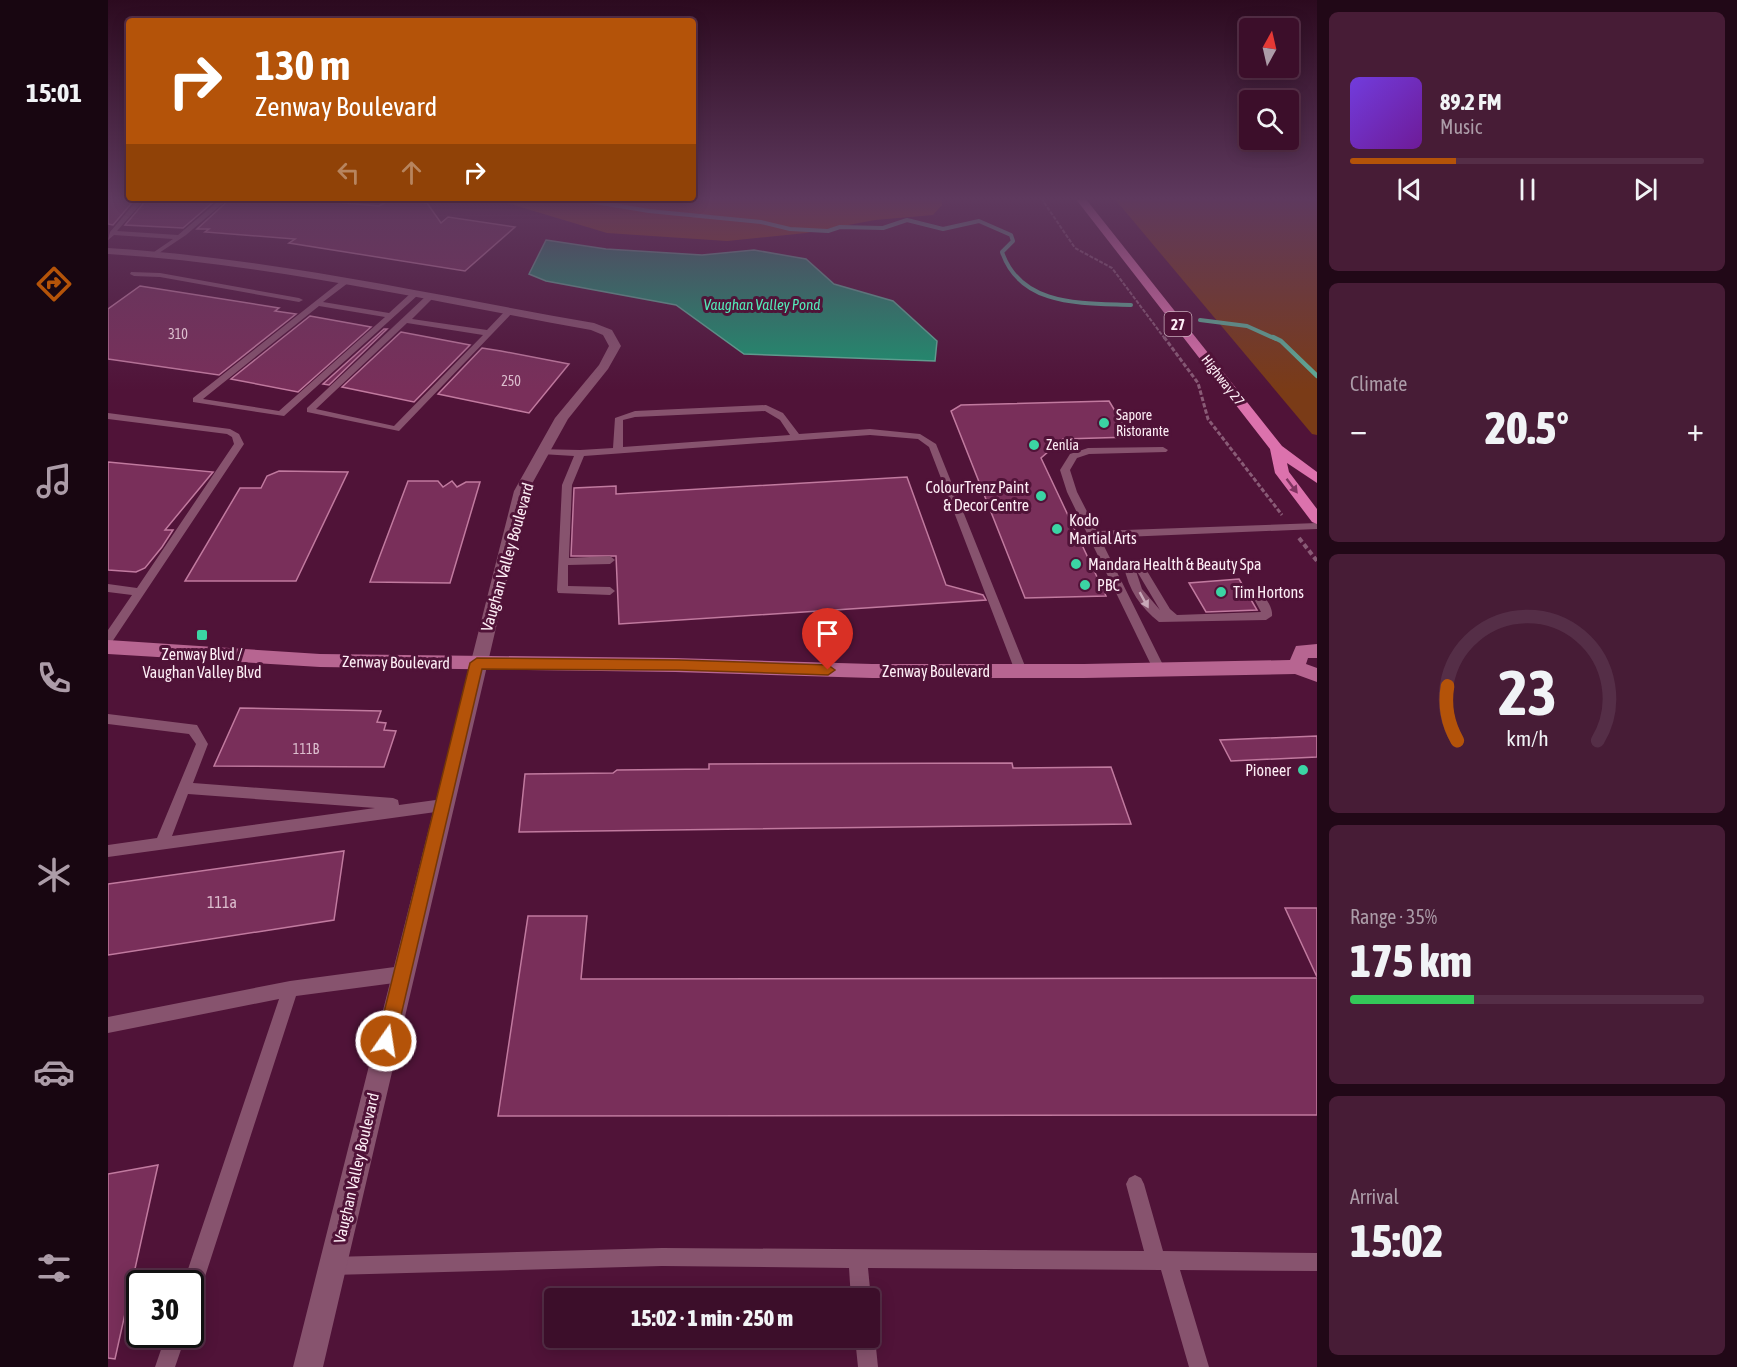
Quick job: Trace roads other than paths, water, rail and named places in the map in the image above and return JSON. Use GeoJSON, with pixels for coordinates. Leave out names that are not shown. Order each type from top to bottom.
{"type":"FeatureCollection","features":[{"type":"Feature","properties":{"kind":"main road","name":"Highway 27"},"geometry":{"type":"LineString","coordinates":[[1130,262],[1277,449],[1317,479]]}},
{"type":"Feature","properties":{"kind":"main road","name":"Highway 27"},"geometry":{"type":"LineString","coordinates":[[1277,449],[1282,473],[1317,519]]}},
{"type":"Feature","properties":{"kind":"street","name":"Vaughan Valley Boulevard"},"geometry":{"type":"LineString","coordinates":[[211,262],[594,327],[608,333],[615,346],[604,366],[561,418],[521,491],[477,663],[434,806],[402,974],[308,1367]]}},
{"type":"Feature","properties":{"kind":"street","name":"Zenway Boulevard"},"geometry":{"type":"LineString","coordinates":[[108,647],[210,656],[362,662],[1021,671],[1160,671],[1296,667],[1317,675]]}},
{"type":"Feature","properties":{"kind":"street"},"geometry":{"type":"LineString","coordinates":[[1296,667],[1302,651],[1317,651]]}},
{"type":"Feature","properties":{"kind":"lane"},"geometry":{"type":"LineString","coordinates":[[134,274],[160,275],[300,300]]}},
{"type":"Feature","properties":{"kind":"lane"},"geometry":{"type":"LineString","coordinates":[[344,283],[196,400],[281,414],[414,295]]}},
{"type":"Feature","properties":{"kind":"lane"},"geometry":{"type":"LineString","coordinates":[[429,298],[310,410],[396,429],[509,312]]}},
{"type":"Feature","properties":{"kind":"lane"},"geometry":{"type":"LineString","coordinates":[[317,303],[391,316]]}},
{"type":"Feature","properties":{"kind":"lane"},"geometry":{"type":"LineString","coordinates":[[406,320],[488,333]]}},
{"type":"Feature","properties":{"kind":"lane"},"geometry":{"type":"LineString","coordinates":[[618,450],[619,418],[635,414],[766,408],[777,411],[787,421],[795,436]]}},
{"type":"Feature","properties":{"kind":"lane"},"geometry":{"type":"LineString","coordinates":[[108,417],[230,432],[239,444],[108,639]]}},
{"type":"Feature","properties":{"kind":"lane"},"geometry":{"type":"LineString","coordinates":[[542,451],[580,453],[870,432],[921,437],[933,446],[1021,671]]}},
{"type":"Feature","properties":{"kind":"lane"},"geometry":{"type":"LineString","coordinates":[[1160,671],[1093,535],[1066,477],[1065,470],[1070,459],[1088,451],[1163,450]]}},
{"type":"Feature","properties":{"kind":"lane"},"geometry":{"type":"LineString","coordinates":[[580,453],[567,484],[562,590],[610,591]]}},
{"type":"Feature","properties":{"kind":"lane"},"geometry":{"type":"LineString","coordinates":[[1093,535],[1317,526]]}},
{"type":"Feature","properties":{"kind":"lane"},"geometry":{"type":"LineString","coordinates":[[563,562],[610,560]]}},
{"type":"Feature","properties":{"kind":"lane"},"geometry":{"type":"LineString","coordinates":[[1144,562],[1129,566],[1130,574],[1150,611],[1163,619],[1266,616],[1267,610],[1258,597]]}},
{"type":"Feature","properties":{"kind":"lane"},"geometry":{"type":"LineString","coordinates":[[108,588],[140,592]]}},
{"type":"Feature","properties":{"kind":"lane"},"geometry":{"type":"LineString","coordinates":[[108,718],[193,729],[202,744],[162,843]]}},
{"type":"Feature","properties":{"kind":"lane"},"geometry":{"type":"LineString","coordinates":[[185,788],[434,806]]}},
{"type":"Feature","properties":{"kind":"lane"},"geometry":{"type":"LineString","coordinates":[[108,851],[434,806]]}},
{"type":"Feature","properties":{"kind":"lane"},"geometry":{"type":"LineString","coordinates":[[108,1025],[290,989],[402,974]]}},
{"type":"Feature","properties":{"kind":"lane"},"geometry":{"type":"LineString","coordinates":[[197,1270],[290,989]]}},
{"type":"Feature","properties":{"kind":"lane"},"geometry":{"type":"LineString","coordinates":[[1135,1184],[1199,1367]]}},
{"type":"Feature","properties":{"kind":"lane"},"geometry":{"type":"LineString","coordinates":[[332,1266],[662,1257],[1317,1262]]}},
{"type":"Feature","properties":{"kind":"lane"},"geometry":{"type":"LineString","coordinates":[[858,1259],[860,1288]]}},
{"type":"Feature","properties":{"kind":"lane"},"geometry":{"type":"LineString","coordinates":[[165,1367],[172,1348]]}},
{"type":"Feature","properties":{"kind":"lane"},"geometry":{"type":"LineString","coordinates":[[866,1348],[868,1367]]}},
{"type":"Feature","properties":{"kind":"water","name":"Vaughan Valley Pond"},"geometry":{"type":"Polygon","coordinates":[[[535,262],[809,262],[834,284],[893,301],[937,341],[935,361],[744,354],[676,305],[546,281],[529,274],[535,262]]]}},
{"type":"Feature","properties":{"kind":"waterway"},"geometry":{"type":"LineString","coordinates":[[1007,262],[1023,283],[1055,298],[1093,304],[1131,305]]}},
{"type":"Feature","properties":{"kind":"waterway"},"geometry":{"type":"LineString","coordinates":[[1200,320],[1247,326],[1276,339]]}},
{"type":"Feature","properties":{"kind":"waterway"},"geometry":{"type":"LineString","coordinates":[[1273,337],[1281,341],[1317,376]]}},
{"type":"Feature","properties":{"kind":"place","name":"Sapore Ristorante"},"geometry":{"type":"Point","coordinates":[1104,423]}},
{"type":"Feature","properties":{"kind":"place","name":"Zenlia"},"geometry":{"type":"Point","coordinates":[1034,445]}},
{"type":"Feature","properties":{"kind":"place","name":"ColourTrenz Paint & Decor Centre"},"geometry":{"type":"Point","coordinates":[1041,496]}},
{"type":"Feature","properties":{"kind":"place","name":"Kodo Martial Arts"},"geometry":{"type":"Point","coordinates":[1057,529]}},
{"type":"Feature","properties":{"kind":"place","name":"Mandara Health & Beauty Spa"},"geometry":{"type":"Point","coordinates":[1076,564]}},
{"type":"Feature","properties":{"kind":"place","name":"PBC"},"geometry":{"type":"Point","coordinates":[1085,585]}},
{"type":"Feature","properties":{"kind":"place","name":"Tim Hortons"},"geometry":{"type":"Point","coordinates":[1221,592]}},
{"type":"Feature","properties":{"kind":"place","name":"Zenway Blvd / Vaughan Valley Blvd"},"geometry":{"type":"Point","coordinates":[202,635]}},
{"type":"Feature","properties":{"kind":"place","name":"Pioneer"},"geometry":{"type":"Point","coordinates":[1303,770]}}]}
